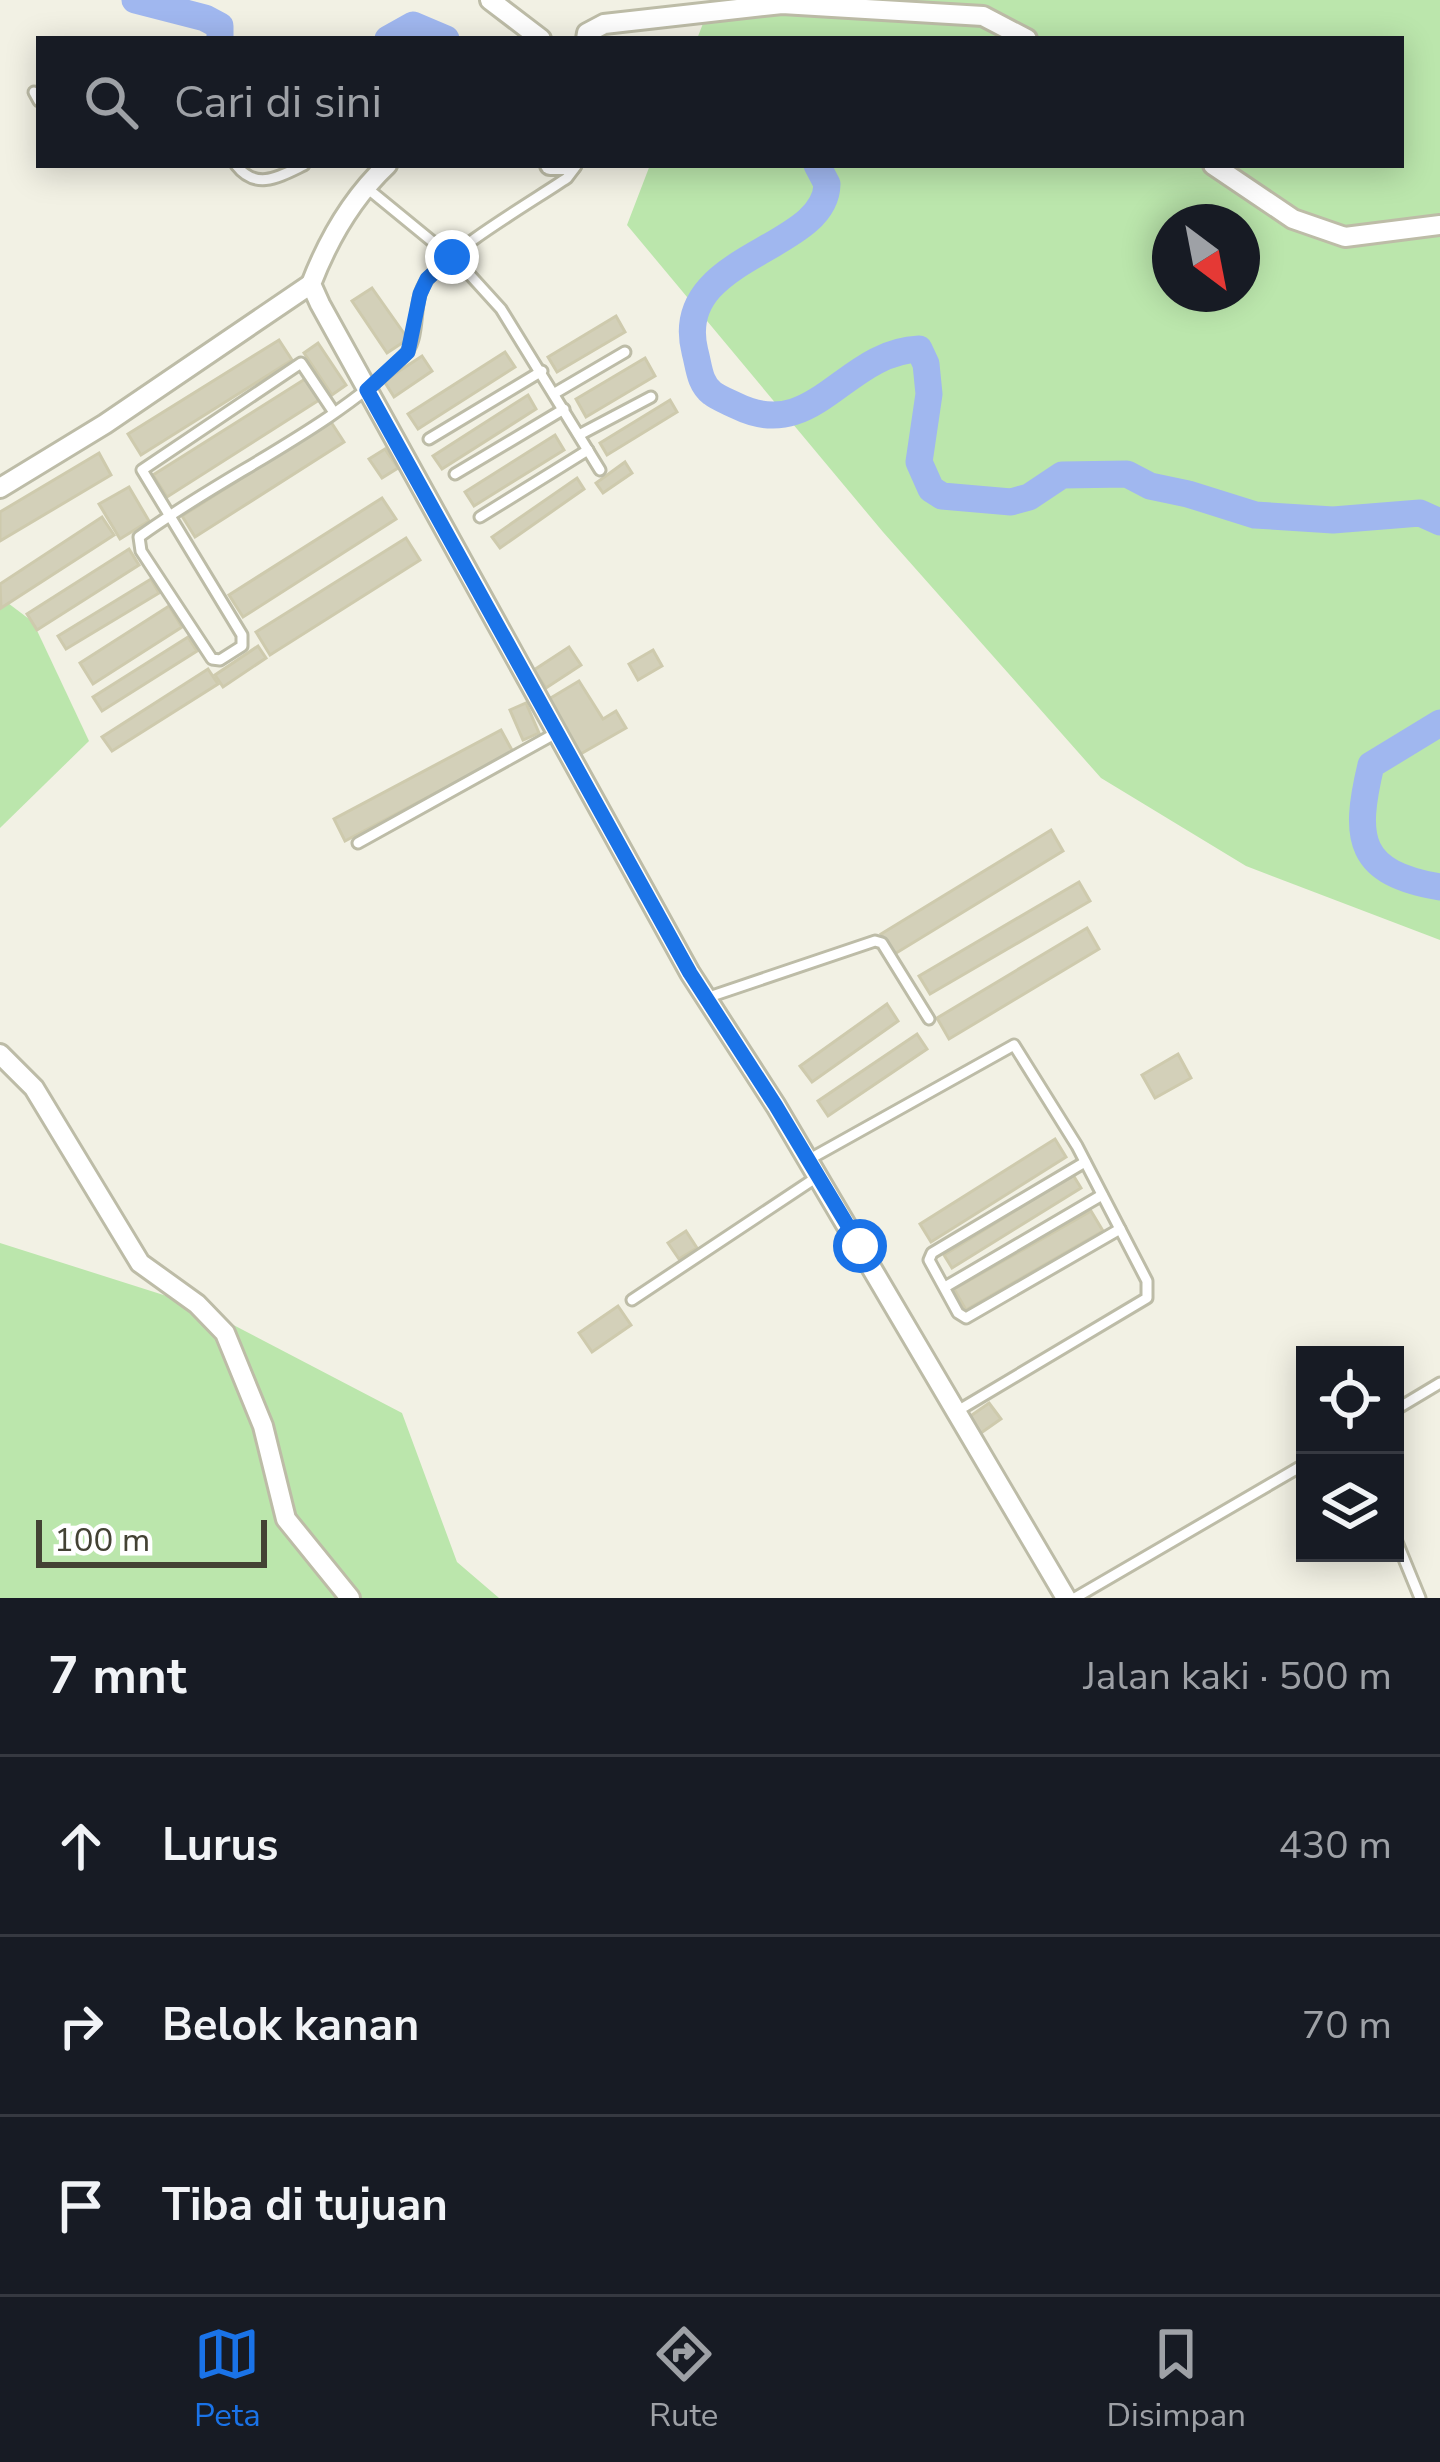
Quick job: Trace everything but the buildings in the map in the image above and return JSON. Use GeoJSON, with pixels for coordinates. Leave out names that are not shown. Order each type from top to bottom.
{"type":"FeatureCollection","features":[{"type":"Feature","properties":{"kind":"street"},"geometry":{"type":"LineString","coordinates":[[490,0],[537,36]]}},
{"type":"Feature","properties":{"kind":"street"},"geometry":{"type":"LineString","coordinates":[[586,36],[604,23],[667,7],[782,4],[983,16],[1021,36]]}},
{"type":"Feature","properties":{"kind":"street"},"geometry":{"type":"LineString","coordinates":[[0,488],[105,424],[311,284],[324,250],[384,168]]}},
{"type":"Feature","properties":{"kind":"street"},"geometry":{"type":"LineString","coordinates":[[1217,168],[1293,219],[1346,237],[1440,225]]}},
{"type":"Feature","properties":{"kind":"street"},"geometry":{"type":"LineString","coordinates":[[311,284],[706,998],[1066,1598]]}},
{"type":"Feature","properties":{"kind":"street"},"geometry":{"type":"LineString","coordinates":[[0,1054],[34,1088],[140,1263],[197,1304],[225,1333],[263,1426],[286,1519],[350,1598]]}},
{"type":"Feature","properties":{"kind":"lane"},"geometry":{"type":"LineString","coordinates":[[238,168],[243,175],[263,181],[296,168]]}},
{"type":"Feature","properties":{"kind":"lane"},"geometry":{"type":"LineString","coordinates":[[333,411],[305,365],[294,367],[146,464],[144,474],[170,514],[242,635],[242,646],[220,660],[212,659],[137,544],[139,537],[170,514],[367,390],[408,352],[427,279],[567,178],[572,168]]}},
{"type":"Feature","properties":{"kind":"lane"},"geometry":{"type":"LineString","coordinates":[[367,188],[452,257],[501,309],[600,470]]}},
{"type":"Feature","properties":{"kind":"lane"},"geometry":{"type":"LineString","coordinates":[[555,393],[625,352]]}},
{"type":"Feature","properties":{"kind":"lane"},"geometry":{"type":"LineString","coordinates":[[429,439],[542,371]]}},
{"type":"Feature","properties":{"kind":"lane"},"geometry":{"type":"LineString","coordinates":[[579,435],[651,397]]}},
{"type":"Feature","properties":{"kind":"lane"},"geometry":{"type":"LineString","coordinates":[[454,474],[564,409]]}},
{"type":"Feature","properties":{"kind":"lane"},"geometry":{"type":"LineString","coordinates":[[480,518],[588,450]]}},
{"type":"Feature","properties":{"kind":"lane"},"geometry":{"type":"LineString","coordinates":[[358,844],[558,732]]}},
{"type":"Feature","properties":{"kind":"lane"},"geometry":{"type":"LineString","coordinates":[[706,998],[875,940],[882,943],[929,1019]]}},
{"type":"Feature","properties":{"kind":"lane"},"geometry":{"type":"LineString","coordinates":[[632,1300],[812,1168],[1014,1045],[1085,1162],[1147,1281],[1147,1298],[954,1413]]}},
{"type":"Feature","properties":{"kind":"lane"},"geometry":{"type":"LineString","coordinates":[[1085,1162],[932,1253],[929,1260],[958,1313],[966,1318],[1120,1229]]}},
{"type":"Feature","properties":{"kind":"lane"},"geometry":{"type":"LineString","coordinates":[[945,1287],[1102,1195]]}},
{"type":"Feature","properties":{"kind":"lane"},"geometry":{"type":"LineString","coordinates":[[1404,1405],[1440,1383]]}},
{"type":"Feature","properties":{"kind":"lane"},"geometry":{"type":"LineString","coordinates":[[1075,1598],[1296,1469]]}},
{"type":"Feature","properties":{"kind":"lane"},"geometry":{"type":"LineString","coordinates":[[1404,1559],[1420,1598]]}},
{"type":"Feature","properties":{"kind":"green space"},"geometry":{"type":"Polygon","coordinates":[[[712,0],[1440,0],[1440,940],[1246,866],[1101,778],[883,532],[627,225],[649,168],[1404,168],[1404,36],[698,36],[712,0]]]}},
{"type":"Feature","properties":{"kind":"green space"},"geometry":{"type":"Polygon","coordinates":[[[0,597],[33,622],[89,741],[0,828],[0,597]]]}},
{"type":"Feature","properties":{"kind":"green space"},"geometry":{"type":"Polygon","coordinates":[[[0,1243],[195,1305],[402,1413],[457,1562],[499,1598],[0,1598],[0,1243]]]}},
{"type":"Feature","properties":{"kind":"waterway"},"geometry":{"type":"LineString","coordinates":[[135,0],[205,18],[220,26],[220,36]]}},
{"type":"Feature","properties":{"kind":"waterway"},"geometry":{"type":"LineString","coordinates":[[393,36],[413,25],[439,36]]}},
{"type":"Feature","properties":{"kind":"waterway"},"geometry":{"type":"LineString","coordinates":[[819,168],[827,184],[820,207],[802,225],[726,274],[705,294],[693,319],[700,374],[717,397],[764,415],[787,414],[870,365],[919,349],[929,394],[919,462],[931,489],[942,496],[1011,502],[1029,497],[1062,475],[1127,474],[1150,486],[1255,515],[1333,520],[1420,513],[1440,522]]}},
{"type":"Feature","properties":{"kind":"waterway"},"geometry":{"type":"LineString","coordinates":[[1440,723],[1371,765],[1363,814],[1363,833],[1377,862],[1392,873],[1440,887]]}},
{"type":"Feature","properties":{"kind":"route"},"geometry":{"type":"LineString","coordinates":[[452,257],[427,279],[420,294],[408,352],[367,390],[690,973],[860,1246]]}}]}
